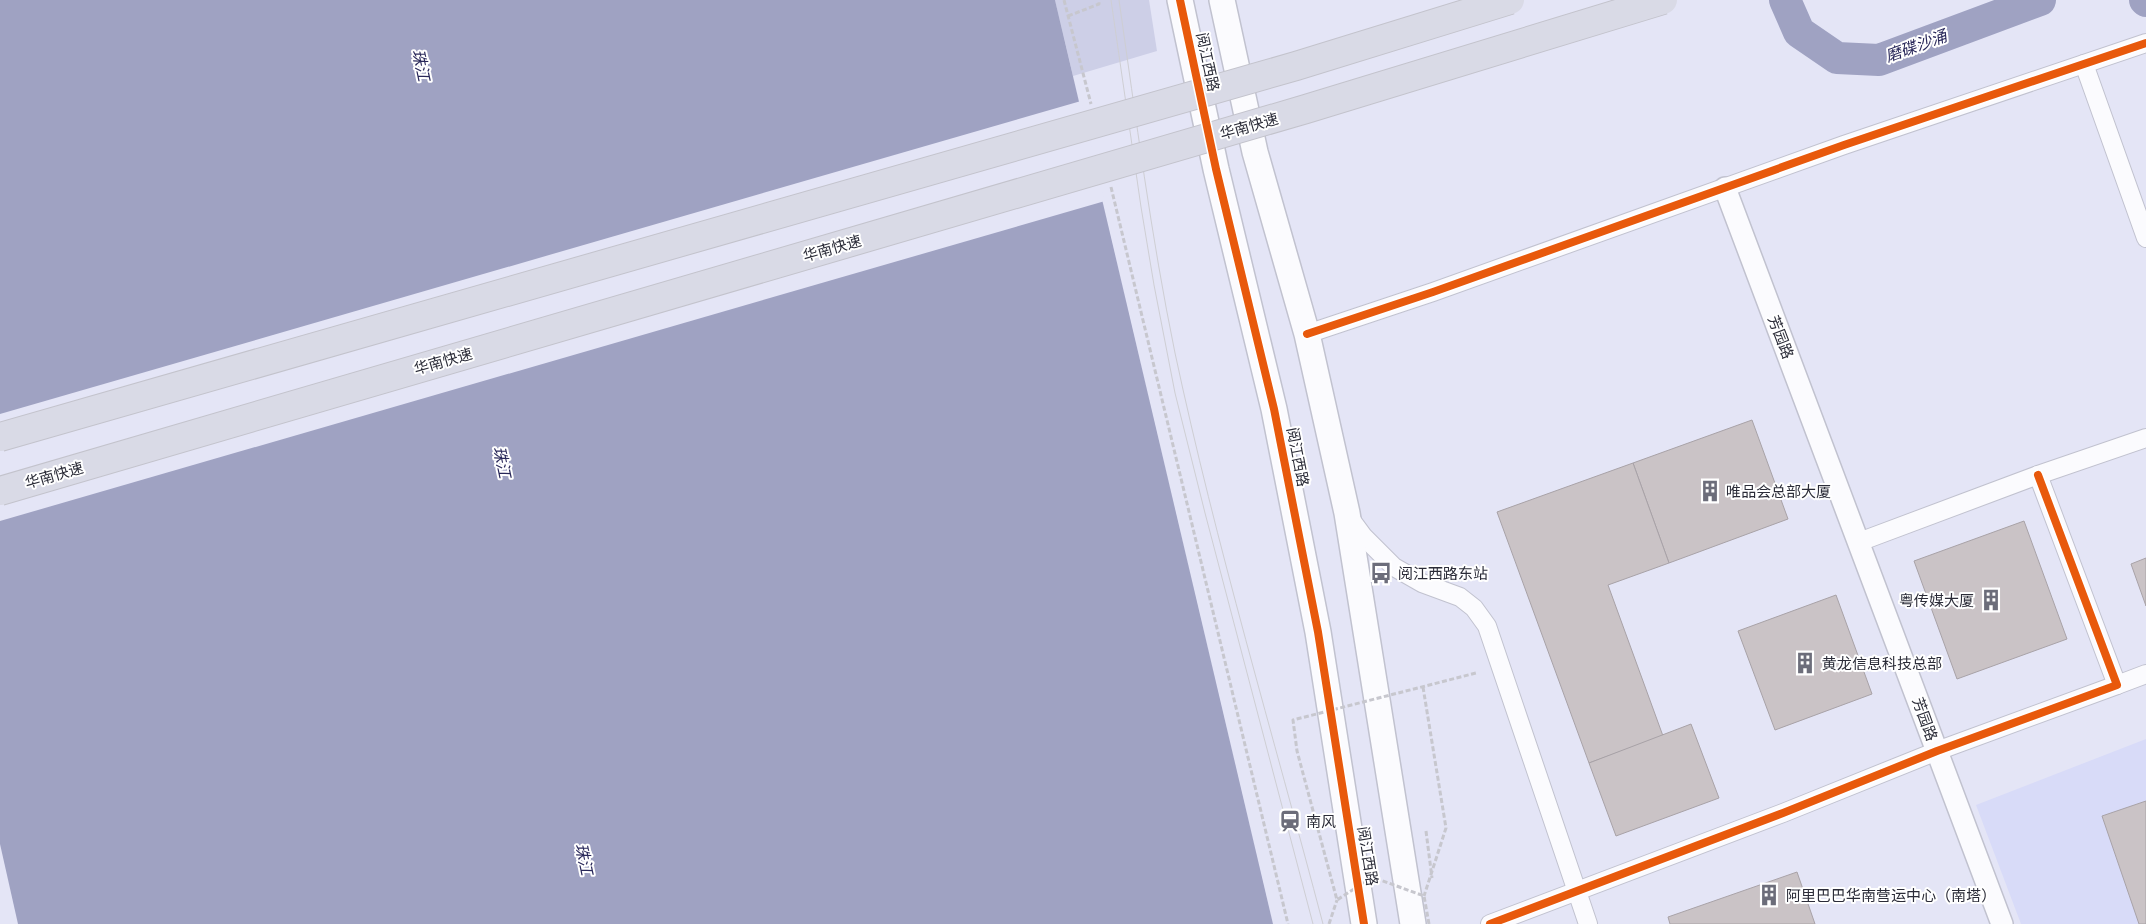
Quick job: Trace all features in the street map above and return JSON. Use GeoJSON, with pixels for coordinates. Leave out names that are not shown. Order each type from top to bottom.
{"type":"FeatureCollection","features":[{"type":"Feature","properties":{"kind":"highway"},"geometry":{"type":"LineString","coordinates":[[0,437],[1296,66],[1510,0]]}},
{"type":"Feature","properties":{"kind":"highway","name":"华南快速"},"geometry":{"type":"LineString","coordinates":[[0,491],[1287,115],[1662,0]]}},
{"type":"Feature","properties":{"kind":"main road","name":"阅江西路"},"geometry":{"type":"LineString","coordinates":[[1180,0],[1216,169],[1274,409],[1286,467],[1318,632],[1364,924]]}},
{"type":"Feature","properties":{"kind":"main road","name":"阅江西路"},"geometry":{"type":"LineString","coordinates":[[1222,0],[1255,152],[1306,334],[1347,513],[1412,924]]}},
{"type":"Feature","properties":{"kind":"street"},"geometry":{"type":"LineString","coordinates":[[1306,334],[1433,292],[1844,145],[2142,45]]}},
{"type":"Feature","properties":{"kind":"street"},"geometry":{"type":"LineString","coordinates":[[2084,64],[2146,238]]}},
{"type":"Feature","properties":{"kind":"street","name":"芳园路"},"geometry":{"type":"LineString","coordinates":[[1725,188],[2002,924]]}},
{"type":"Feature","properties":{"kind":"street"},"geometry":{"type":"LineString","coordinates":[[1859,542],[2038,475],[2146,438]]}},
{"type":"Feature","properties":{"kind":"street"},"geometry":{"type":"LineString","coordinates":[[2038,475],[2117,685]]}},
{"type":"Feature","properties":{"kind":"street"},"geometry":{"type":"LineString","coordinates":[[1347,513],[1363,536],[1394,567],[1422,583],[1460,597],[1474,608],[1486,626],[1588,924]]}},
{"type":"Feature","properties":{"kind":"street"},"geometry":{"type":"LineString","coordinates":[[1490,924],[1578,892],[1937,751],[2146,674]]}},
{"type":"Feature","properties":{"kind":"path"},"geometry":{"type":"LineString","coordinates":[[1064,0],[1091,106]]}},
{"type":"Feature","properties":{"kind":"path"},"geometry":{"type":"LineString","coordinates":[[1068,16],[1099,4],[1099,0]]}},
{"type":"Feature","properties":{"kind":"path"},"geometry":{"type":"LineString","coordinates":[[1110,183],[1288,924]]}},
{"type":"Feature","properties":{"kind":"path"},"geometry":{"type":"LineString","coordinates":[[1329,924],[1337,900],[1297,751],[1293,720],[1476,673]]}},
{"type":"Feature","properties":{"kind":"path"},"geometry":{"type":"LineString","coordinates":[[1424,686],[1446,828],[1424,896],[1430,924]]}},
{"type":"Feature","properties":{"kind":"path"},"geometry":{"type":"LineString","coordinates":[[1426,831],[1432,878]]}},
{"type":"Feature","properties":{"kind":"path"},"geometry":{"type":"LineString","coordinates":[[1337,900],[1372,876],[1424,896]]}},
{"type":"Feature","properties":{"kind":"shaded area"},"geometry":{"type":"Polygon","coordinates":[[[1055,0],[1149,0],[1157,51],[1073,76],[1055,0]]]}},
{"type":"Feature","properties":{"kind":"shaded area"},"geometry":{"type":"Polygon","coordinates":[[[2146,739],[2146,924],[2021,924],[1976,805],[2146,739]]]}},
{"type":"Feature","properties":{"kind":"water","name":"珠江"},"geometry":{"type":"Polygon","coordinates":[[[0,0],[1055,0],[1273,924],[18,924],[0,844],[0,0]]]}},
{"type":"Feature","properties":{"kind":"pier"},"geometry":{"type":"Polygon","coordinates":[[[1081,101],[1105,201],[0,521],[0,414],[1081,101]]]}},
{"type":"Feature","properties":{"kind":"building","name":"唯品会总部大厦"},"geometry":{"type":"Polygon","coordinates":[[[1752,420],[1788,519],[1669,563],[1633,463],[1752,420]]]}},
{"type":"Feature","properties":{"kind":"building"},"geometry":{"type":"Polygon","coordinates":[[[1633,463],[1669,563],[1608,585],[1663,736],[1589,763],[1497,512],[1633,463]]]}},
{"type":"Feature","properties":{"kind":"building","name":"粤传媒大厦"},"geometry":{"type":"Polygon","coordinates":[[[2024,521],[2067,639],[1957,679],[1914,561],[2024,521]]]}},
{"type":"Feature","properties":{"kind":"building"},"geometry":{"type":"Polygon","coordinates":[[[2146,558],[2146,606],[2131,564],[2146,558]]]}},
{"type":"Feature","properties":{"kind":"building","name":"黄龙信息科技总部"},"geometry":{"type":"Polygon","coordinates":[[[1836,595],[1872,694],[1775,730],[1738,631],[1836,595]]]}},
{"type":"Feature","properties":{"kind":"building"},"geometry":{"type":"Polygon","coordinates":[[[1691,724],[1719,798],[1616,836],[1589,763],[1691,724]]]}},
{"type":"Feature","properties":{"kind":"building"},"geometry":{"type":"Polygon","coordinates":[[[2146,801],[2146,924],[2139,924],[2102,816],[2146,801]]]}},
{"type":"Feature","properties":{"kind":"building","name":"阿里巴巴华南营运中心（南塔）"},"geometry":{"type":"Polygon","coordinates":[[[1797,872],[1815,924],[1670,924],[1668,917],[1797,872]]]}},
{"type":"Feature","properties":{"kind":"waterway","name":"磨碟沙涌"},"geometry":{"type":"LineString","coordinates":[[1785,0],[1799,32],[1837,58],[1879,60],[2040,0]]}},
{"type":"Feature","properties":{"kind":"tram line"},"geometry":{"type":"LineString","coordinates":[[1111,0],[1141,207],[1175,393],[1313,924]]}},
{"type":"Feature","properties":{"kind":"tram line"},"geometry":{"type":"LineString","coordinates":[[1119,0],[1151,221],[1175,353],[1208,496],[1323,924]]}},
{"type":"Feature","properties":{"kind":"cycle path"},"geometry":{"type":"LineString","coordinates":[[1180,0],[1216,169],[1274,409],[1318,632],[1364,924]]}},
{"type":"Feature","properties":{"kind":"cycle path"},"geometry":{"type":"LineString","coordinates":[[1307,334],[1433,292],[1844,145],[2146,43]]}},
{"type":"Feature","properties":{"kind":"cycle path"},"geometry":{"type":"LineString","coordinates":[[1490,924],[1783,813],[1937,751],[2117,685],[2038,475]]}},
{"type":"Feature","properties":{"kind":"place","name":"唯品会总部大厦"},"geometry":{"type":"Point","coordinates":[1710,491]}},
{"type":"Feature","properties":{"kind":"place","name":"阅江西路东站"},"geometry":{"type":"Point","coordinates":[1381,573]}},
{"type":"Feature","properties":{"kind":"place","name":"粤传媒大厦"},"geometry":{"type":"Point","coordinates":[1991,600]}},
{"type":"Feature","properties":{"kind":"place","name":"黄龙信息科技总部"},"geometry":{"type":"Point","coordinates":[1805,663]}},
{"type":"Feature","properties":{"kind":"place","name":"南风"},"geometry":{"type":"Point","coordinates":[1290,821]}},
{"type":"Feature","properties":{"kind":"place","name":"阿里巴巴华南营运中心（南塔）"},"geometry":{"type":"Point","coordinates":[1769,895]}}]}
